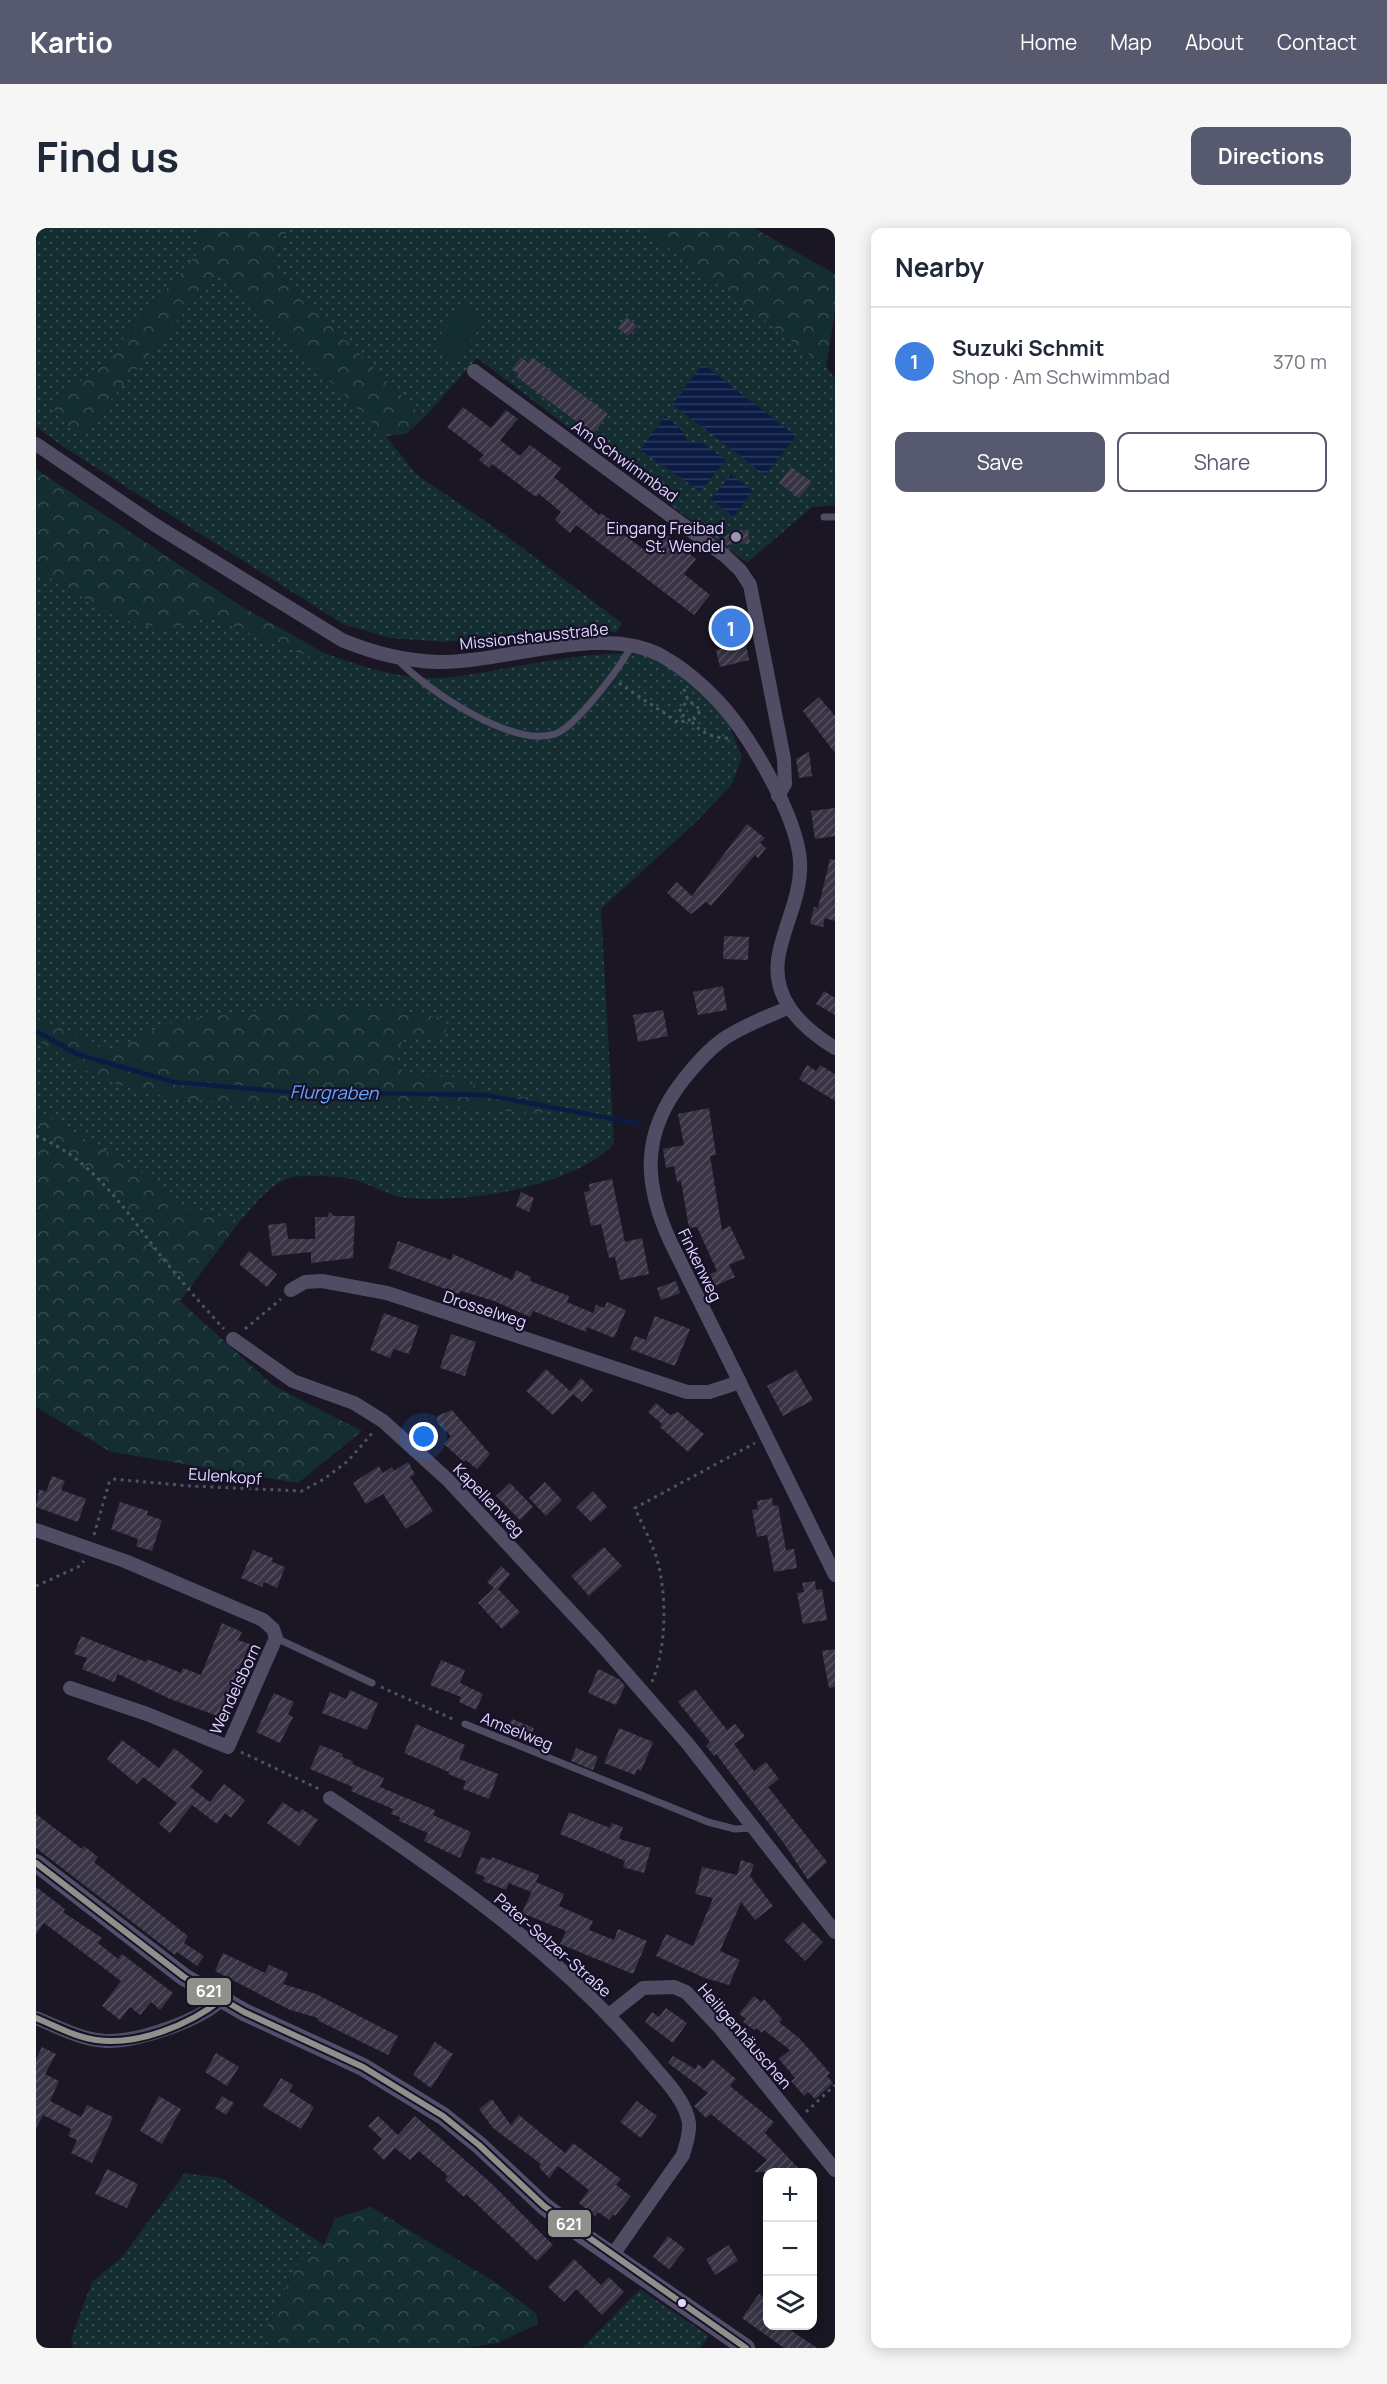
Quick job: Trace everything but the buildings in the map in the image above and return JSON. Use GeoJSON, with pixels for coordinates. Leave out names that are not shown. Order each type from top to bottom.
{"type":"FeatureCollection","features":[{"type":"Feature","properties":{"kind":"street","name":"Am Schwimmbad"},"geometry":{"type":"LineString","coordinates":[[474,371],[724,555],[740,570],[750,585],[784,759],[785,784],[778,796]]}},
{"type":"Feature","properties":{"kind":"street","name":"Missionshausstraße"},"geometry":{"type":"LineString","coordinates":[[36,444],[155,525],[342,640],[397,658],[439,662],[605,643],[632,645],[659,654],[691,674],[720,702],[744,735],[792,822],[800,862],[798,889],[779,950],[778,963],[783,992],[789,1007],[801,1025],[835,1048]]}},
{"type":"Feature","properties":{"kind":"street","name":"Finkenweg"},"geometry":{"type":"LineString","coordinates":[[789,1007],[724,1038],[699,1060],[674,1092],[660,1116],[651,1148],[650,1175],[660,1220],[835,1575]]}},
{"type":"Feature","properties":{"kind":"street","name":"Drosselweg"},"geometry":{"type":"LineString","coordinates":[[291,1290],[304,1282],[322,1281],[387,1293],[687,1392],[709,1392],[740,1382]]}},
{"type":"Feature","properties":{"kind":"street","name":"Kapellenweg"},"geometry":{"type":"LineString","coordinates":[[233,1338],[293,1381],[354,1403],[383,1421],[448,1480],[688,1744],[755,1828],[830,1915],[835,1932]]}},
{"type":"Feature","properties":{"kind":"street","name":"Wendelsborn"},"geometry":{"type":"LineString","coordinates":[[36,1530],[125,1562],[263,1620],[273,1629],[276,1638],[228,1748],[147,1714],[70,1688]]}},
{"type":"Feature","properties":{"kind":"street","name":"Pater-Selzer-Straße"},"geometry":{"type":"LineString","coordinates":[[330,1798],[504,1922],[609,2015],[664,2078],[682,2104],[689,2122],[688,2138],[683,2155],[612,2256]]}},
{"type":"Feature","properties":{"kind":"street"},"geometry":{"type":"LineString","coordinates":[[36,1863],[175,1971],[221,2000],[363,2067],[401,2088],[442,2116],[479,2145],[544,2206],[746,2348]]}},
{"type":"Feature","properties":{"kind":"street","name":"Heiligenhäuschen"},"geometry":{"type":"LineString","coordinates":[[609,2015],[643,1988],[674,1987],[686,1992],[702,2007],[835,2170]]}},
{"type":"Feature","properties":{"kind":"street"},"geometry":{"type":"LineString","coordinates":[[37,2020],[85,2038],[105,2041],[123,2040],[192,2019],[221,2000]]}},
{"type":"Feature","properties":{"kind":"lane"},"geometry":{"type":"LineString","coordinates":[[824,517],[835,517]]}},
{"type":"Feature","properties":{"kind":"lane"},"geometry":{"type":"LineString","coordinates":[[397,658],[431,687],[469,711],[502,729],[532,736],[556,733],[583,710],[611,677],[632,645]]}},
{"type":"Feature","properties":{"kind":"lane"},"geometry":{"type":"LineString","coordinates":[[276,1638],[372,1683]]}},
{"type":"Feature","properties":{"kind":"lane","name":"Amselweg"},"geometry":{"type":"LineString","coordinates":[[465,1725],[708,1822],[735,1829],[755,1828]]}},
{"type":"Feature","properties":{"kind":"path"},"geometry":{"type":"LineString","coordinates":[[611,677],[679,723],[691,721],[701,710],[687,700],[679,712],[691,721],[703,732],[715,737],[726,738],[744,735]]}},
{"type":"Feature","properties":{"kind":"path"},"geometry":{"type":"LineString","coordinates":[[36,1136],[49,1141],[95,1173],[189,1292],[233,1338],[291,1290]]}},
{"type":"Feature","properties":{"kind":"path","name":"Eulenkopf"},"geometry":{"type":"LineString","coordinates":[[90,1550],[109,1483],[113,1479],[235,1489],[302,1491],[324,1479],[348,1461],[383,1421]]}},
{"type":"Feature","properties":{"kind":"path"},"geometry":{"type":"LineString","coordinates":[[642,1691],[652,1681],[661,1652],[663,1607],[657,1559],[635,1508],[768,1436]]}},
{"type":"Feature","properties":{"kind":"path"},"geometry":{"type":"LineString","coordinates":[[36,1586],[78,1567],[86,1559],[90,1550]]}},
{"type":"Feature","properties":{"kind":"path","name":"Amselweg"},"geometry":{"type":"LineString","coordinates":[[372,1683],[465,1725]]}},
{"type":"Feature","properties":{"kind":"path"},"geometry":{"type":"LineString","coordinates":[[228,1748],[325,1792],[330,1798]]}},
{"type":"Feature","properties":{"kind":"path"},"geometry":{"type":"LineString","coordinates":[[796,2121],[835,2085]]}},
{"type":"Feature","properties":{"kind":"green space"},"geometry":{"type":"Polygon","coordinates":[[[36,228],[202,228],[197,254],[99,367],[58,400],[84,431],[218,272],[386,436],[416,474],[504,534],[622,623],[617,632],[542,630],[446,642],[390,638],[343,624],[68,450],[36,427],[36,228]]]}},
{"type":"Feature","properties":{"kind":"green space"},"geometry":{"type":"Polygon","coordinates":[[[202,228],[288,228],[271,266],[424,418],[406,434],[386,436],[218,272],[84,432],[71,428],[54,410],[58,399],[99,367],[197,254],[202,228]]]}},
{"type":"Feature","properties":{"kind":"green space"},"geometry":{"type":"Polygon","coordinates":[[[288,228],[642,228],[648,231],[826,367],[835,378],[835,505],[812,507],[747,563],[477,358],[424,418],[271,266],[288,228]]]}},
{"type":"Feature","properties":{"kind":"green space"},"geometry":{"type":"Polygon","coordinates":[[[642,228],[754,228],[835,274],[835,312],[826,367],[642,228]]]}},
{"type":"Feature","properties":{"kind":"green space"},"geometry":{"type":"Polygon","coordinates":[[[463,305],[485,322],[455,360],[433,344],[463,305]]]}},
{"type":"Feature","properties":{"kind":"green space"},"geometry":{"type":"Polygon","coordinates":[[[36,469],[241,606],[324,653],[318,660],[206,616],[167,630],[118,618],[36,570],[36,469]]]}},
{"type":"Feature","properties":{"kind":"green space"},"geometry":{"type":"Polygon","coordinates":[[[36,570],[118,618],[167,630],[206,616],[318,660],[324,653],[355,664],[403,676],[436,678],[595,655],[649,656],[668,662],[708,697],[726,719],[742,757],[732,784],[696,822],[601,909],[614,1144],[595,1159],[546,1182],[487,1195],[458,1198],[407,1198],[351,1179],[324,1176],[292,1177],[278,1183],[240,1221],[187,1208],[136,1169],[36,1110],[36,570]]]}},
{"type":"Feature","properties":{"kind":"green space"},"geometry":{"type":"Polygon","coordinates":[[[281,1008],[391,1009],[442,1018],[449,1026],[440,1038],[404,1039],[394,1058],[406,1076],[454,1077],[489,1091],[542,1100],[547,1110],[540,1114],[400,1103],[260,1103],[167,1096],[136,1090],[106,1080],[36,1039],[36,1017],[111,1050],[175,1021],[281,1008]]]}},
{"type":"Feature","properties":{"kind":"green space"},"geometry":{"type":"Polygon","coordinates":[[[36,1110],[136,1169],[187,1208],[240,1221],[180,1301],[274,1386],[362,1431],[298,1483],[111,1452],[36,1407],[36,1110]]]}},
{"type":"Feature","properties":{"kind":"green space"},"geometry":{"type":"Polygon","coordinates":[[[185,2173],[221,2178],[324,2245],[298,2262],[265,2331],[269,2348],[73,2348],[71,2339],[92,2282],[121,2258],[185,2173]]]}},
{"type":"Feature","properties":{"kind":"green space"},"geometry":{"type":"Polygon","coordinates":[[[371,2207],[498,2284],[536,2313],[538,2324],[497,2343],[466,2348],[269,2348],[265,2331],[298,2262],[324,2245],[335,2218],[371,2207]]]}},
{"type":"Feature","properties":{"kind":"green space"},"geometry":{"type":"Polygon","coordinates":[[[640,2289],[709,2336],[700,2348],[582,2348],[640,2289]]]}},
{"type":"Feature","properties":{"kind":"water"},"geometry":{"type":"Polygon","coordinates":[[[703,364],[796,436],[765,475],[672,404],[703,364]]]}},
{"type":"Feature","properties":{"kind":"water"},"geometry":{"type":"Polygon","coordinates":[[[665,416],[681,429],[687,441],[701,442],[726,460],[700,491],[640,450],[665,416]]]}},
{"type":"Feature","properties":{"kind":"water"},"geometry":{"type":"Polygon","coordinates":[[[731,474],[753,491],[733,517],[711,499],[731,474]]]}},
{"type":"Feature","properties":{"kind":"waterway","name":"Flurgraben"},"geometry":{"type":"LineString","coordinates":[[36,1031],[77,1054],[173,1082],[289,1092],[486,1095],[640,1124]]}},
{"type":"Feature","properties":{"kind":"transit line","name":"621"},"geometry":{"type":"LineString","coordinates":[[36,1863],[184,1977],[244,2012],[363,2067],[443,2116],[479,2145],[544,2206],[746,2348]]}},
{"type":"Feature","properties":{"kind":"transit line","name":"621"},"geometry":{"type":"LineString","coordinates":[[36,2018],[88,2039],[128,2040],[162,2032],[194,2018],[221,2000]]}},
{"type":"Feature","properties":{"kind":"place","name":"Eingang Freibad St. Wendel"},"geometry":{"type":"Point","coordinates":[736,537]}},
{"type":"Feature","properties":{"kind":"place","name":"Suzuki Schmit"},"geometry":{"type":"Point","coordinates":[731,628]}}]}
